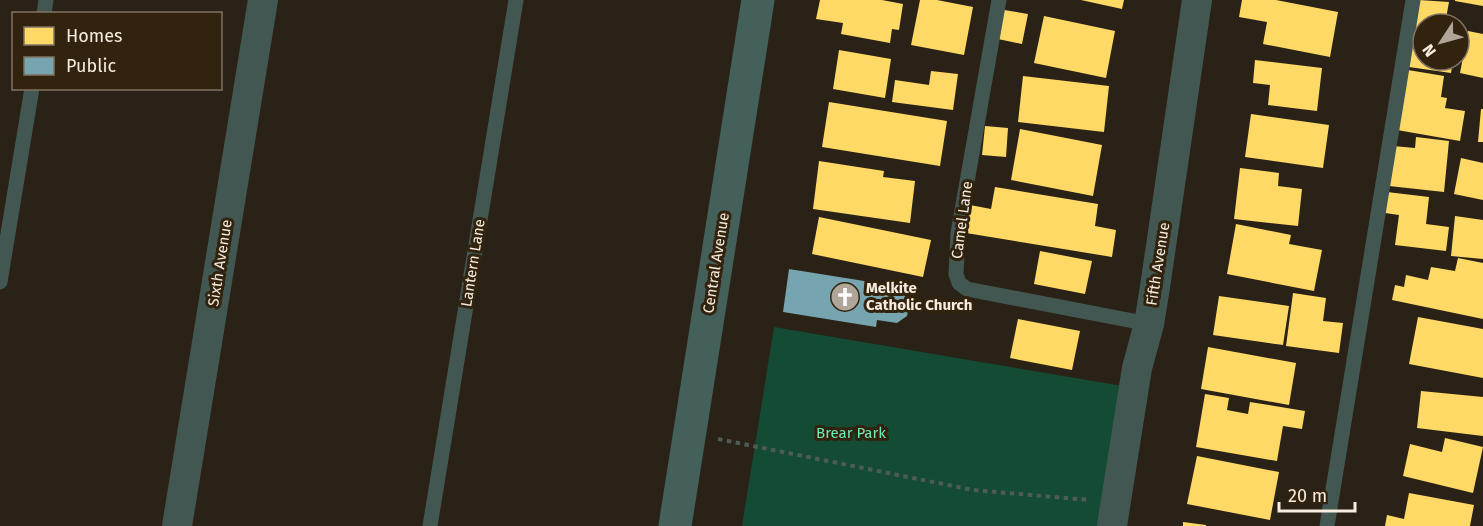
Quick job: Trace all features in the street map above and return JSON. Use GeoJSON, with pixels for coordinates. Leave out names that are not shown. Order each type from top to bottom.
{"type":"FeatureCollection","features":[{"type":"Feature","properties":{"kind":"main road","name":"Central Avenue"},"geometry":{"type":"LineString","coordinates":[[675,526],[758,0]]}},
{"type":"Feature","properties":{"kind":"street","name":"Sixth Avenue"},"geometry":{"type":"LineString","coordinates":[[177,526],[263,0]]}},
{"type":"Feature","properties":{"kind":"street","name":"Fifth Avenue"},"geometry":{"type":"LineString","coordinates":[[1114,514],[1137,368],[1149,324],[1197,0]]}},
{"type":"Feature","properties":{"kind":"lane","name":"Lantern Lane"},"geometry":{"type":"LineString","coordinates":[[430,526],[516,0]]}},
{"type":"Feature","properties":{"kind":"lane","name":"Camel Lane"},"geometry":{"type":"LineString","coordinates":[[999,0],[958,233],[956,274],[959,283],[968,289],[1149,324]]}},
{"type":"Feature","properties":{"kind":"lane"},"geometry":{"type":"LineString","coordinates":[[1327,526],[1413,0]]}},
{"type":"Feature","properties":{"kind":"lane"},"geometry":{"type":"LineString","coordinates":[[0,282],[32,90]]}},
{"type":"Feature","properties":{"kind":"path"},"geometry":{"type":"LineString","coordinates":[[689,433],[973,490],[1114,514]]}},
{"type":"Feature","properties":{"kind":"green space","name":"Brear Park"},"geometry":{"type":"Polygon","coordinates":[[[774,327],[1134,388],[1112,526],[742,526],[774,327]]]}},
{"type":"Feature","properties":{"kind":"building: Homes"},"geometry":{"type":"Polygon","coordinates":[[[820,0],[882,0],[903,4],[899,30],[892,29],[890,43],[841,34],[843,23],[816,19],[820,0]]]}},
{"type":"Feature","properties":{"kind":"building: Homes"},"geometry":{"type":"Polygon","coordinates":[[[920,0],[937,0],[973,7],[964,55],[911,45],[920,0]]]}},
{"type":"Feature","properties":{"kind":"building: Homes"},"geometry":{"type":"Polygon","coordinates":[[[1081,0],[1124,0],[1122,9],[1081,0]]]}},
{"type":"Feature","properties":{"kind":"building: Homes"},"geometry":{"type":"Polygon","coordinates":[[[1242,0],[1276,0],[1338,12],[1330,57],[1263,44],[1267,22],[1239,17],[1242,0]]]}},
{"type":"Feature","properties":{"kind":"building: Homes"},"geometry":{"type":"Polygon","coordinates":[[[1419,0],[1449,2],[1447,12],[1417,12],[1419,0]]]}},
{"type":"Feature","properties":{"kind":"building: Homes"},"geometry":{"type":"Polygon","coordinates":[[[1483,0],[1483,6],[1455,1],[1483,0]]]}},
{"type":"Feature","properties":{"kind":"building: Homes"},"geometry":{"type":"Polygon","coordinates":[[[1004,10],[1028,14],[1022,44],[998,39],[1004,10]]]}},
{"type":"Feature","properties":{"kind":"building: Homes"},"geometry":{"type":"Polygon","coordinates":[[[1044,16],[1115,31],[1106,78],[1034,63],[1044,16]]]}},
{"type":"Feature","properties":{"kind":"building: Homes"},"geometry":{"type":"Polygon","coordinates":[[[1471,32],[1483,34],[1483,78],[1460,73],[1471,72],[1471,32]]]}},
{"type":"Feature","properties":{"kind":"building: Homes"},"geometry":{"type":"Polygon","coordinates":[[[839,50],[891,59],[885,98],[833,89],[839,50]]]}},
{"type":"Feature","properties":{"kind":"building: Homes"},"geometry":{"type":"Polygon","coordinates":[[[1255,60],[1322,68],[1317,111],[1268,105],[1270,85],[1253,83],[1255,60]]]}},
{"type":"Feature","properties":{"kind":"building: Homes"},"geometry":{"type":"Polygon","coordinates":[[[1408,70],[1444,76],[1441,97],[1447,98],[1445,108],[1465,111],[1460,141],[1397,130],[1408,70]]]}},
{"type":"Feature","properties":{"kind":"building: Homes"},"geometry":{"type":"Polygon","coordinates":[[[931,71],[958,74],[953,110],[892,102],[895,80],[929,85],[931,71]]]}},
{"type":"Feature","properties":{"kind":"building: Homes"},"geometry":{"type":"Polygon","coordinates":[[[1023,76],[1109,86],[1104,132],[1018,122],[1023,76]]]}},
{"type":"Feature","properties":{"kind":"building: Homes"},"geometry":{"type":"Polygon","coordinates":[[[829,102],[947,121],[940,166],[822,147],[829,102]]]}},
{"type":"Feature","properties":{"kind":"building: Homes"},"geometry":{"type":"Polygon","coordinates":[[[1481,109],[1483,109],[1483,142],[1478,142],[1481,109]]]}},
{"type":"Feature","properties":{"kind":"building: Homes"},"geometry":{"type":"Polygon","coordinates":[[[1251,114],[1329,125],[1323,168],[1245,157],[1251,114]]]}},
{"type":"Feature","properties":{"kind":"building: Homes"},"geometry":{"type":"Polygon","coordinates":[[[985,126],[1008,128],[1006,157],[982,155],[985,126]]]}},
{"type":"Feature","properties":{"kind":"building: Homes"},"geometry":{"type":"Polygon","coordinates":[[[1020,129],[1102,145],[1093,196],[1011,180],[1020,129]]]}},
{"type":"Feature","properties":{"kind":"building: Homes"},"geometry":{"type":"Polygon","coordinates":[[[1416,137],[1449,141],[1444,192],[1389,186],[1393,146],[1415,148],[1416,137]]]}},
{"type":"Feature","properties":{"kind":"building: Homes"},"geometry":{"type":"Polygon","coordinates":[[[1461,158],[1483,163],[1483,200],[1454,194],[1461,158]]]}},
{"type":"Feature","properties":{"kind":"building: Homes"},"geometry":{"type":"Polygon","coordinates":[[[819,161],[884,171],[883,177],[915,181],[910,223],[813,209],[819,161]]]}},
{"type":"Feature","properties":{"kind":"building: Homes"},"geometry":{"type":"Polygon","coordinates":[[[1240,168],[1279,173],[1278,186],[1302,189],[1298,226],[1234,219],[1240,168]]]}},
{"type":"Feature","properties":{"kind":"building: Homes"},"geometry":{"type":"Polygon","coordinates":[[[995,187],[1098,204],[1095,226],[1116,230],[1112,257],[966,233],[970,205],[991,209],[995,187]]]}},
{"type":"Feature","properties":{"kind":"building: Homes"},"geometry":{"type":"Polygon","coordinates":[[[1387,192],[1429,197],[1426,224],[1449,227],[1446,251],[1395,245],[1399,215],[1385,213],[1387,192]]]}},
{"type":"Feature","properties":{"kind":"building: Homes"},"geometry":{"type":"Polygon","coordinates":[[[1455,216],[1483,220],[1483,259],[1451,256],[1455,216]]]}},
{"type":"Feature","properties":{"kind":"building: Homes"},"geometry":{"type":"Polygon","coordinates":[[[819,217],[931,240],[923,277],[812,254],[819,217]]]}},
{"type":"Feature","properties":{"kind":"building: Homes"},"geometry":{"type":"Polygon","coordinates":[[[1236,224],[1291,235],[1289,244],[1322,250],[1314,291],[1227,274],[1236,224]]]}},
{"type":"Feature","properties":{"kind":"building: Homes"},"geometry":{"type":"Polygon","coordinates":[[[1040,251],[1092,261],[1085,294],[1034,284],[1040,251]]]}},
{"type":"Feature","properties":{"kind":"building: Homes"},"geometry":{"type":"Polygon","coordinates":[[[1458,258],[1483,263],[1483,319],[1392,300],[1395,285],[1404,287],[1406,275],[1428,280],[1431,267],[1455,271],[1458,258]]]}},
{"type":"Feature","properties":{"kind":"building: Homes"},"geometry":{"type":"Polygon","coordinates":[[[1293,293],[1326,298],[1323,321],[1343,323],[1339,353],[1286,346],[1293,293]]]}},
{"type":"Feature","properties":{"kind":"building: Homes"},"geometry":{"type":"Polygon","coordinates":[[[1219,296],[1289,306],[1283,345],[1213,335],[1219,296]]]}},
{"type":"Feature","properties":{"kind":"building: Homes"},"geometry":{"type":"Polygon","coordinates":[[[1418,317],[1483,329],[1483,378],[1409,364],[1418,317]]]}},
{"type":"Feature","properties":{"kind":"building: Homes"},"geometry":{"type":"Polygon","coordinates":[[[1018,319],[1080,331],[1072,370],[1010,358],[1018,319]]]}},
{"type":"Feature","properties":{"kind":"building: Homes"},"geometry":{"type":"Polygon","coordinates":[[[1208,347],[1296,363],[1289,405],[1201,389],[1208,347]]]}},
{"type":"Feature","properties":{"kind":"building: Homes"},"geometry":{"type":"Polygon","coordinates":[[[1421,391],[1483,397],[1483,436],[1417,428],[1421,391]]]}},
{"type":"Feature","properties":{"kind":"building: Homes"},"geometry":{"type":"Polygon","coordinates":[[[1205,394],[1229,398],[1227,410],[1248,414],[1250,402],[1305,411],[1302,429],[1283,426],[1277,461],[1196,447],[1205,394]]]}},
{"type":"Feature","properties":{"kind":"building: Homes"},"geometry":{"type":"Polygon","coordinates":[[[1445,438],[1483,447],[1473,493],[1403,476],[1410,444],[1442,452],[1445,438]]]}},
{"type":"Feature","properties":{"kind":"building: Homes"},"geometry":{"type":"Polygon","coordinates":[[[1197,456],[1279,472],[1270,520],[1187,504],[1197,456]]]}},
{"type":"Feature","properties":{"kind":"building: Homes"},"geometry":{"type":"Polygon","coordinates":[[[1409,493],[1474,505],[1470,526],[1385,526],[1387,515],[1404,519],[1409,493]]]}},
{"type":"Feature","properties":{"kind":"building: Homes"},"geometry":{"type":"Polygon","coordinates":[[[1183,522],[1206,525],[1206,526],[1183,526],[1183,522]]]}},
{"type":"Feature","properties":{"kind":"building: Public","name":"Melkite Catholic Church"},"geometry":{"type":"Polygon","coordinates":[[[789,269],[883,284],[882,290],[902,293],[910,301],[907,316],[897,323],[877,320],[876,327],[783,312],[789,269]]]}},
{"type":"Feature","properties":{"kind":"place","name":"Melkite Catholic Church"},"geometry":{"type":"Point","coordinates":[845,297]}}]}
